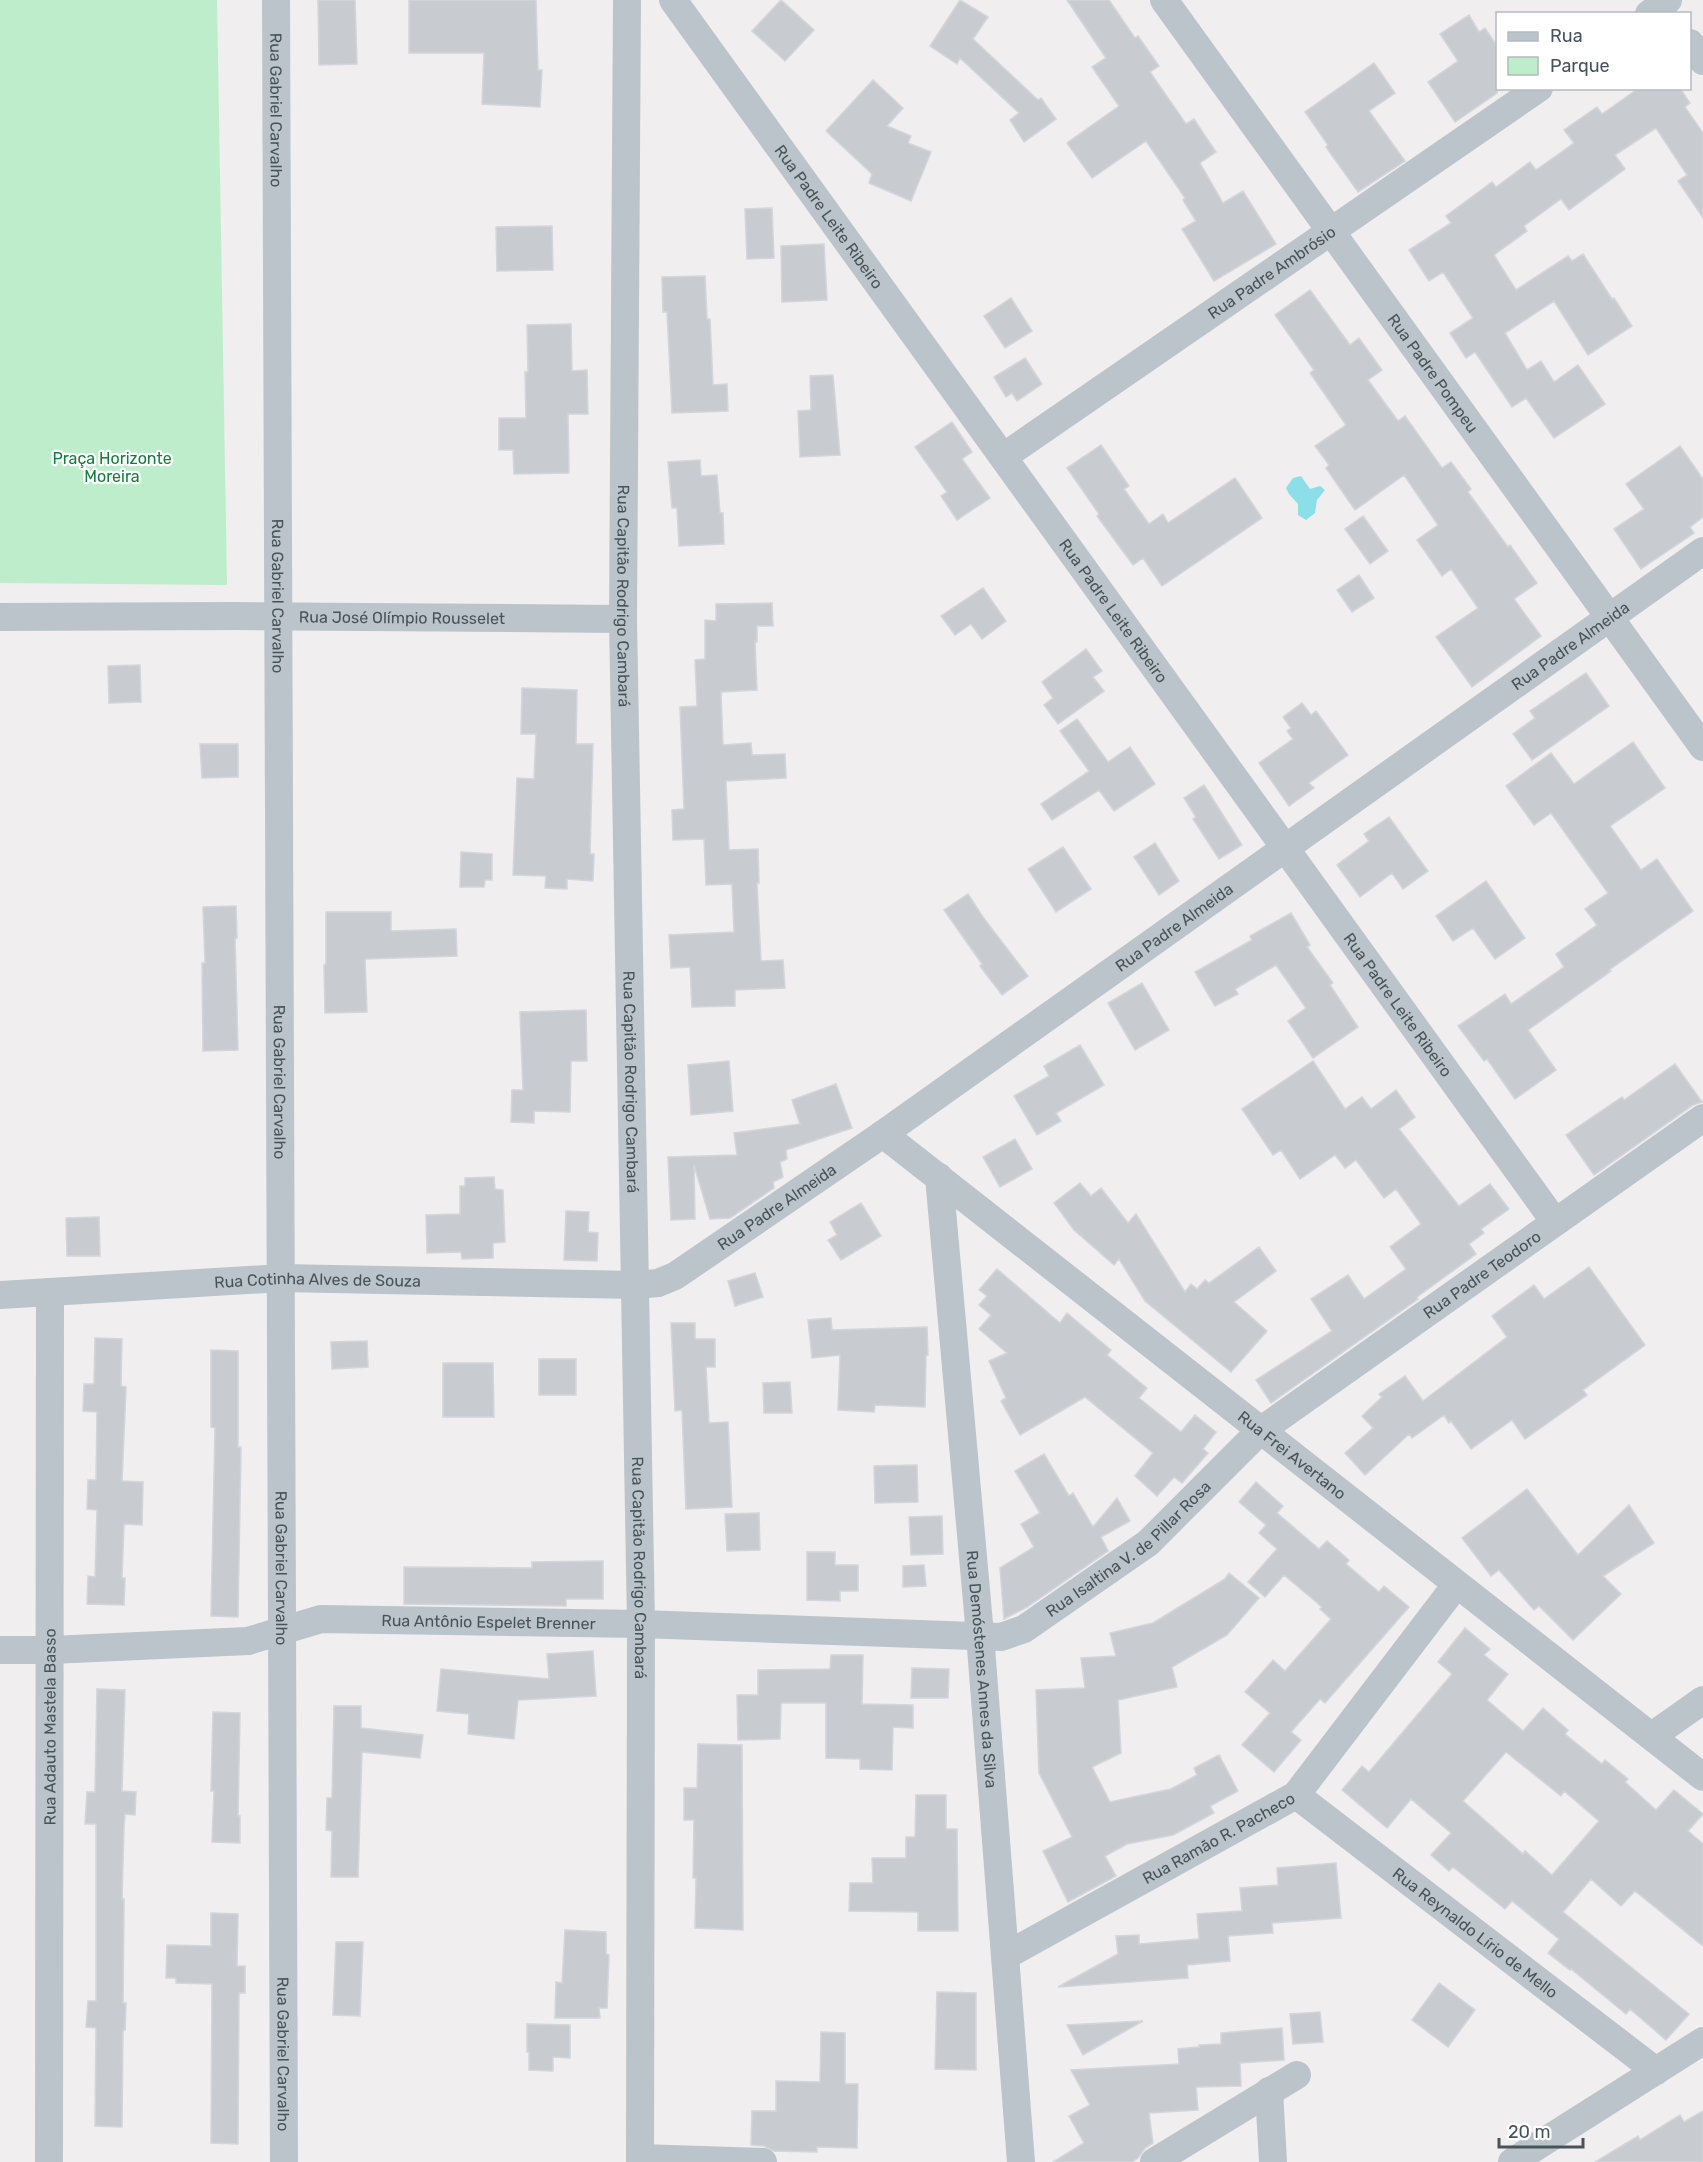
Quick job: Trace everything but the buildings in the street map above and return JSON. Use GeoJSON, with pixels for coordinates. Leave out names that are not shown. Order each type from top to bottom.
{"type":"FeatureCollection","features":[{"type":"Feature","properties":{"kind":"street","name":"Rua Gabriel Carvalho"},"geometry":{"type":"LineString","coordinates":[[276,0],[284,2162]]}},
{"type":"Feature","properties":{"kind":"street","name":"Rua Capitão Rodrigo Cambará"},"geometry":{"type":"LineString","coordinates":[[627,0],[623,619],[641,1624],[640,2160]]}},
{"type":"Feature","properties":{"kind":"street","name":"Rua Padre Leite Ribeiro"},"geometry":{"type":"LineString","coordinates":[[673,0],[1556,1222]]}},
{"type":"Feature","properties":{"kind":"street","name":"Rua Padre Pompeu"},"geometry":{"type":"LineString","coordinates":[[1164,0],[1703,747]]}},
{"type":"Feature","properties":{"kind":"street"},"geometry":{"type":"LineString","coordinates":[[1691,45],[1703,61]]}},
{"type":"Feature","properties":{"kind":"street","name":"Rua Padre Ambrósio"},"geometry":{"type":"LineString","coordinates":[[1003,457],[1536,90]]}},
{"type":"Feature","properties":{"kind":"street","name":"Rua Padre Almeida"},"geometry":{"type":"LineString","coordinates":[[636,1285],[657,1283],[675,1276],[883,1134],[1703,551]]}},
{"type":"Feature","properties":{"kind":"street","name":"Rua José Olímpio Rousselet"},"geometry":{"type":"LineString","coordinates":[[0,617],[623,619]]}},
{"type":"Feature","properties":{"kind":"street","name":"Rua Padre Teodoro"},"geometry":{"type":"LineString","coordinates":[[1260,1431],[1703,1118]]}},
{"type":"Feature","properties":{"kind":"street","name":"Rua Frei Avertano"},"geometry":{"type":"LineString","coordinates":[[883,1134],[1703,1777]]}},
{"type":"Feature","properties":{"kind":"street","name":"Rua Demóstenes Annes da Silva"},"geometry":{"type":"LineString","coordinates":[[939,1177],[980,1635],[1021,2162]]}},
{"type":"Feature","properties":{"kind":"street","name":"Rua Cotinha Alves de Souza"},"geometry":{"type":"LineString","coordinates":[[0,1295],[282,1278],[636,1285]]}},
{"type":"Feature","properties":{"kind":"street","name":"Rua Adauto Mastela Basso"},"geometry":{"type":"LineString","coordinates":[[49,2162],[50,1292]]}},
{"type":"Feature","properties":{"kind":"street","name":"Rua Isaltina V. de Pillar Rosa"},"geometry":{"type":"LineString","coordinates":[[980,1635],[1001,1637],[1024,1629],[1148,1543],[1260,1431]]}},
{"type":"Feature","properties":{"kind":"street","name":"Rua Ramão R. Pacheco"},"geometry":{"type":"LineString","coordinates":[[1005,1956],[1296,1795],[1456,1585]]}},
{"type":"Feature","properties":{"kind":"street","name":"Rua Antônio Espelet Brenner"},"geometry":{"type":"LineString","coordinates":[[0,1650],[51,1650],[248,1641],[321,1619],[641,1624],[980,1635]]}},
{"type":"Feature","properties":{"kind":"street"},"geometry":{"type":"LineString","coordinates":[[1652,1736],[1703,1700]]}},
{"type":"Feature","properties":{"kind":"street","name":"Rua Reynaldo Lírio de Mello"},"geometry":{"type":"LineString","coordinates":[[1296,1795],[1656,2071]]}},
{"type":"Feature","properties":{"kind":"street"},"geometry":{"type":"LineString","coordinates":[[1512,2162],[1703,2042]]}},
{"type":"Feature","properties":{"kind":"street"},"geometry":{"type":"LineString","coordinates":[[1154,2162],[1297,2075]]}},
{"type":"Feature","properties":{"kind":"street"},"geometry":{"type":"LineString","coordinates":[[1269,2091],[1273,2162]]}},
{"type":"Feature","properties":{"kind":"street"},"geometry":{"type":"LineString","coordinates":[[640,2160],[763,2162]]}},
{"type":"Feature","properties":{"kind":"green space","name":"Praça Horizonte Moreira"},"geometry":{"type":"Polygon","coordinates":[[[0,0],[217,0],[227,585],[0,583],[0,0]]]}},
{"type":"Feature","properties":{"kind":"water"},"geometry":{"type":"Polygon","coordinates":[[[1301,476],[1310,489],[1320,486],[1325,490],[1317,500],[1315,513],[1306,520],[1298,515],[1298,504],[1286,488],[1293,478],[1301,476]]]}}]}
